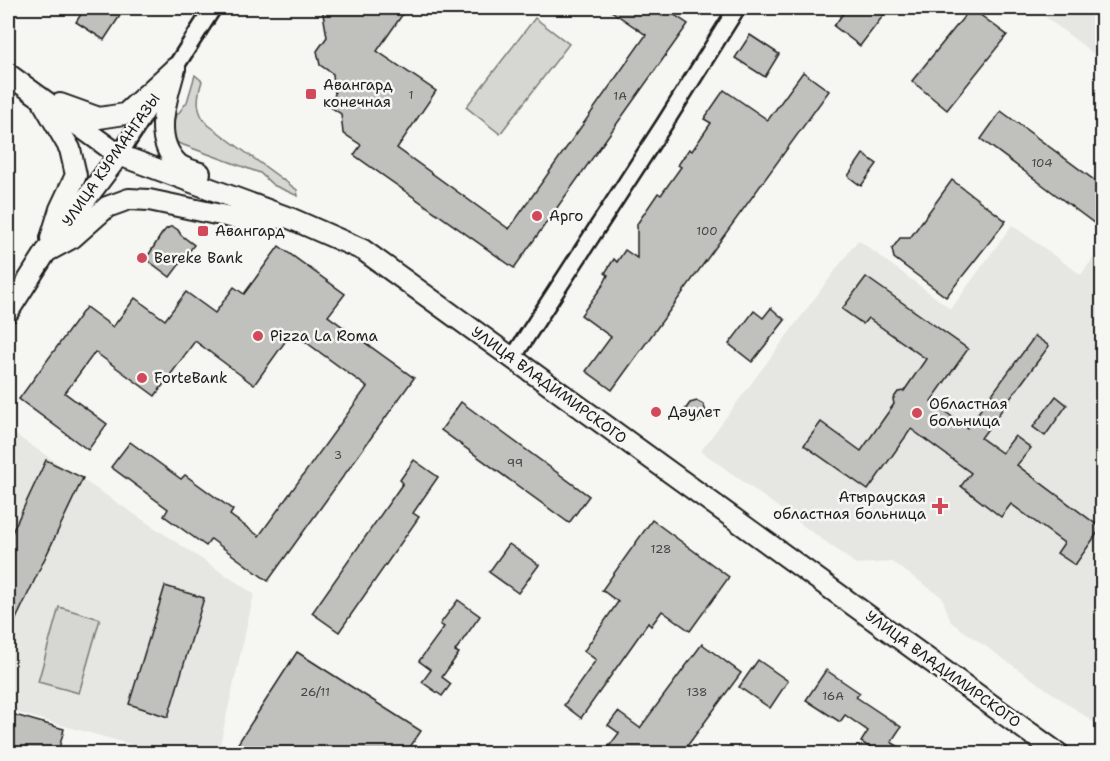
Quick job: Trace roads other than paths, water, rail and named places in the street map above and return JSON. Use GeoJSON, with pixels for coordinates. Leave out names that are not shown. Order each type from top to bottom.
{"type":"FeatureCollection","features":[{"type":"Feature","properties":{"kind":"street","name":"УЛИЦА КУРМАНГАЗЫ"},"geometry":{"type":"LineString","coordinates":[[8,312],[46,252],[118,155],[213,8]]}},
{"type":"Feature","properties":{"kind":"street"},"geometry":{"type":"LineString","coordinates":[[512,359],[737,8]]}},
{"type":"Feature","properties":{"kind":"street"},"geometry":{"type":"LineString","coordinates":[[39,96],[99,118],[125,114],[175,68]]}},
{"type":"Feature","properties":{"kind":"street"},"geometry":{"type":"LineString","coordinates":[[175,68],[163,116],[163,142],[179,165],[263,199],[284,217]]}},
{"type":"Feature","properties":{"kind":"street","name":"УЛИЦА ВЛАДИМИРСКОГО"},"geometry":{"type":"LineString","coordinates":[[8,74],[118,155],[284,217],[363,250],[1059,753]]}},
{"type":"Feature","properties":{"kind":"street"},"geometry":{"type":"LineString","coordinates":[[39,96],[70,149],[76,175],[60,209],[46,252]]}},
{"type":"Feature","properties":{"kind":"street"},"geometry":{"type":"LineString","coordinates":[[46,252],[72,238],[107,207],[129,199],[149,200],[254,222],[284,217]]}},
{"type":"Feature","properties":{"kind":"place","name":"Авангард конечная"},"geometry":{"type":"Point","coordinates":[311,94]}},
{"type":"Feature","properties":{"kind":"place","name":"Арго"},"geometry":{"type":"Point","coordinates":[537,216]}},
{"type":"Feature","properties":{"kind":"place","name":"Авангард"},"geometry":{"type":"Point","coordinates":[203,231]}},
{"type":"Feature","properties":{"kind":"place","name":"Bereke Bank"},"geometry":{"type":"Point","coordinates":[142,258]}},
{"type":"Feature","properties":{"kind":"place","name":"Pizza La Roma"},"geometry":{"type":"Point","coordinates":[258,336]}},
{"type":"Feature","properties":{"kind":"place","name":"ForteBank"},"geometry":{"type":"Point","coordinates":[142,378]}},
{"type":"Feature","properties":{"kind":"place","name":"Дәулет"},"geometry":{"type":"Point","coordinates":[656,412]}},
{"type":"Feature","properties":{"kind":"place","name":"Областная больница"},"geometry":{"type":"Point","coordinates":[917,413]}},
{"type":"Feature","properties":{"kind":"place","name":"Атырауская областная больница"},"geometry":{"type":"Point","coordinates":[940,506]}}]}
